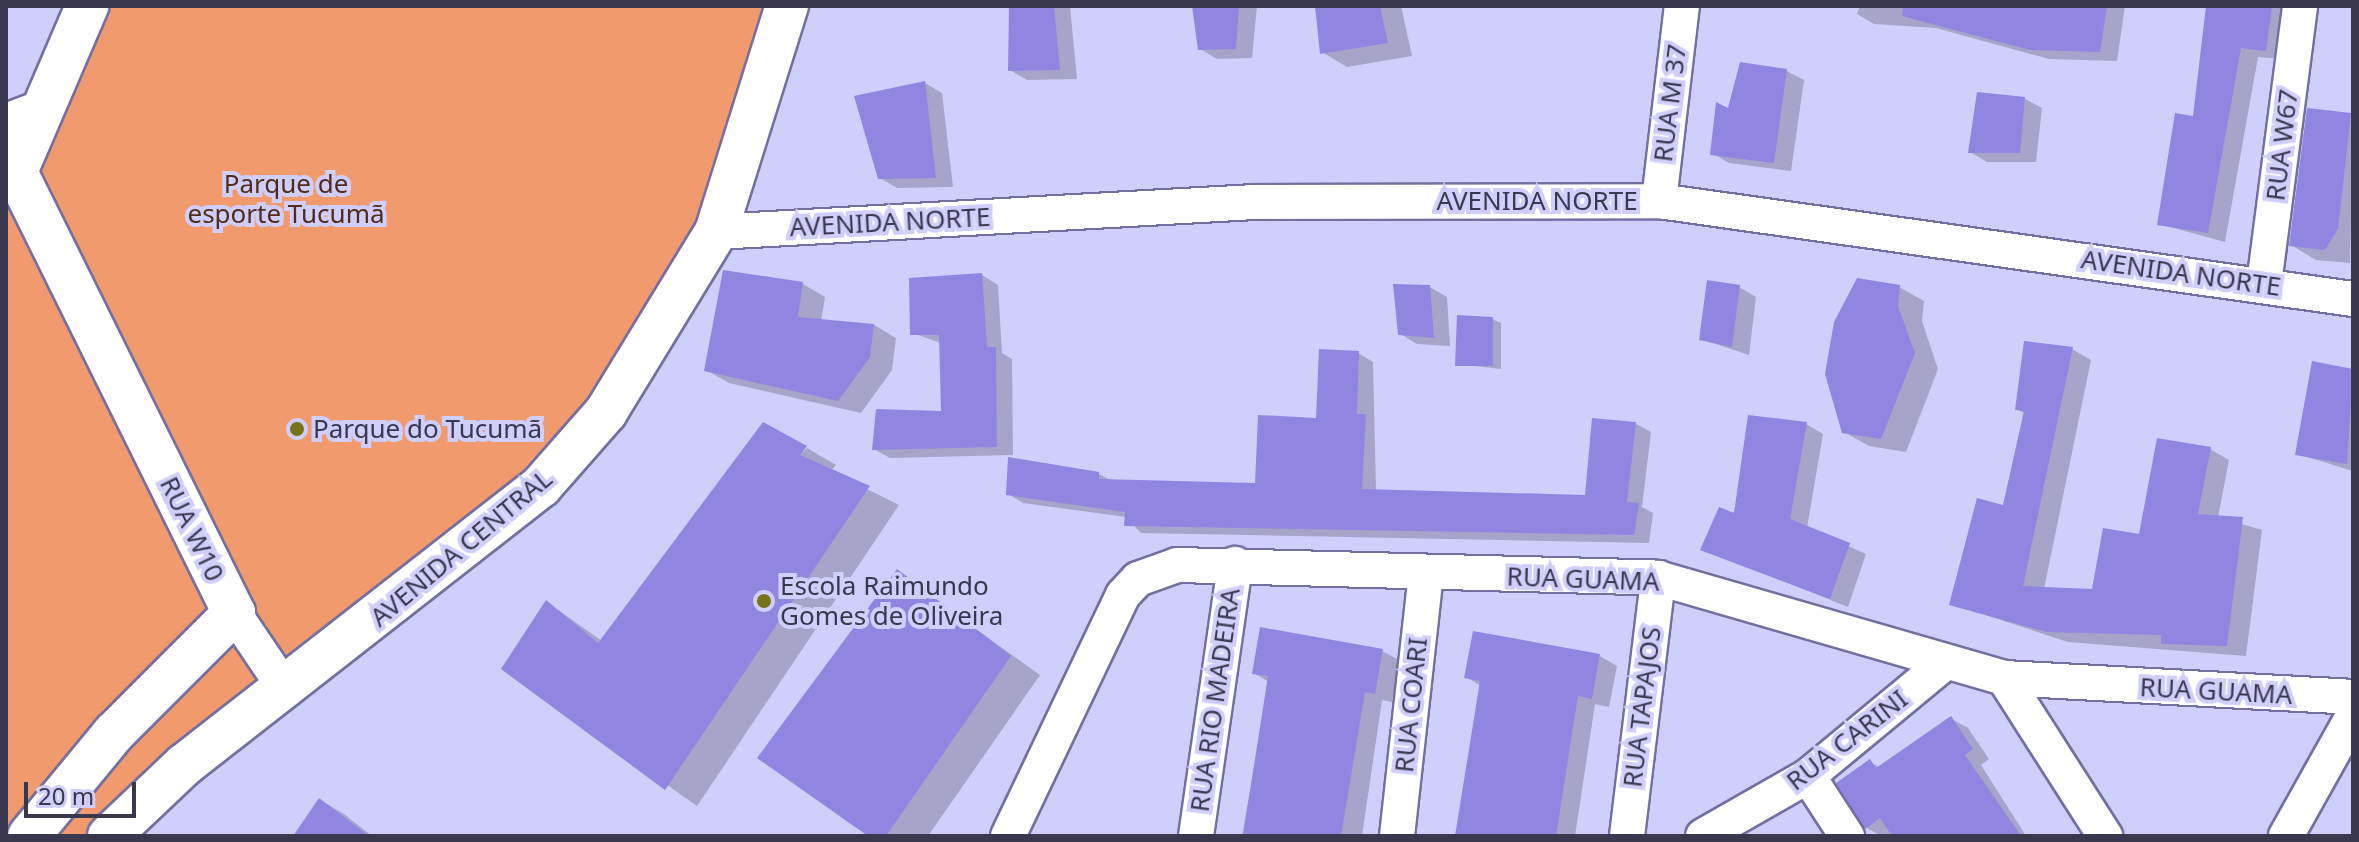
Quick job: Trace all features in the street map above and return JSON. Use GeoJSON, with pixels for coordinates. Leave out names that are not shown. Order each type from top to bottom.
{"type":"FeatureCollection","features":[{"type":"Feature","properties":{"kind":"street"},"geometry":{"type":"LineString","coordinates":[[11,184],[48,105],[87,6]]}},
{"type":"Feature","properties":{"kind":"street","name":"AVENIDA CENTRAL"},"geometry":{"type":"LineString","coordinates":[[109,836],[184,765],[286,690],[541,486],[639,366],[716,232],[787,6]]}},
{"type":"Feature","properties":{"kind":"street","name":"RUA M 37"},"geometry":{"type":"LineString","coordinates":[[1659,201],[1682,6]]}},
{"type":"Feature","properties":{"kind":"street","name":"RUA W67"},"geometry":{"type":"LineString","coordinates":[[2264,284],[2300,6]]}},
{"type":"Feature","properties":{"kind":"street"},"geometry":{"type":"LineString","coordinates":[[6,121],[48,105]]}},
{"type":"Feature","properties":{"kind":"street","name":"RUA W10"},"geometry":{"type":"LineString","coordinates":[[11,184],[234,613],[114,733],[29,836]]}},
{"type":"Feature","properties":{"kind":"street","name":"AVENIDA NORTE"},"geometry":{"type":"LineString","coordinates":[[716,232],[1254,202],[1659,201],[2264,284],[2353,299]]}},
{"type":"Feature","properties":{"kind":"street","name":"RUA GUAMA"},"geometry":{"type":"LineString","coordinates":[[1008,836],[1123,595],[1138,579],[1177,565],[1235,564],[1426,574],[1658,578],[2004,678],[2353,697]]}},
{"type":"Feature","properties":{"kind":"street","name":"RUA RIO MADEIRA"},"geometry":{"type":"LineString","coordinates":[[1196,836],[1235,564]]}},
{"type":"Feature","properties":{"kind":"street","name":"RUA COARI"},"geometry":{"type":"LineString","coordinates":[[1397,836],[1426,574]]}},
{"type":"Feature","properties":{"kind":"street","name":"RUA TAPAJOS"},"geometry":{"type":"LineString","coordinates":[[1627,836],[1658,578]]}},
{"type":"Feature","properties":{"kind":"street"},"geometry":{"type":"LineString","coordinates":[[234,613],[286,690]]}},
{"type":"Feature","properties":{"kind":"street","name":"RUA CARINI"},"geometry":{"type":"LineString","coordinates":[[1703,836],[1808,776],[1946,662]]}},
{"type":"Feature","properties":{"kind":"street"},"geometry":{"type":"LineString","coordinates":[[2004,678],[2105,836]]}},
{"type":"Feature","properties":{"kind":"street"},"geometry":{"type":"LineString","coordinates":[[2286,836],[2353,716]]}},
{"type":"Feature","properties":{"kind":"street"},"geometry":{"type":"LineString","coordinates":[[1808,776],[1847,836]]}},
{"type":"Feature","properties":{"kind":"green space","name":"Parque do Tucumã"},"geometry":{"type":"Polygon","coordinates":[[[87,6],[787,6],[716,232],[541,486],[110,836],[6,836],[6,196],[87,6]]]}},
{"type":"Feature","properties":{"kind":"building"},"geometry":{"type":"Polygon","coordinates":[[[1009,6],[1054,6],[1060,70],[1008,71],[1009,6]]]}},
{"type":"Feature","properties":{"kind":"building"},"geometry":{"type":"Polygon","coordinates":[[[1192,6],[1239,6],[1236,49],[1198,50],[1192,6]]]}},
{"type":"Feature","properties":{"kind":"building"},"geometry":{"type":"Polygon","coordinates":[[[1315,6],[1380,6],[1388,43],[1320,54],[1315,6]]]}},
{"type":"Feature","properties":{"kind":"building"},"geometry":{"type":"Polygon","coordinates":[[[1903,6],[2107,6],[2100,52],[2030,50],[1902,16],[1903,6]]]}},
{"type":"Feature","properties":{"kind":"building"},"geometry":{"type":"Polygon","coordinates":[[[2206,6],[2272,6],[2266,51],[2241,48],[2208,233],[2157,225],[2175,113],[2193,116],[2206,6]]]}},
{"type":"Feature","properties":{"kind":"building"},"geometry":{"type":"Polygon","coordinates":[[[1740,62],[1787,69],[1774,163],[1710,155],[1716,102],[1728,108],[1740,62]]]}},
{"type":"Feature","properties":{"kind":"building"},"geometry":{"type":"Polygon","coordinates":[[[925,81],[936,178],[878,179],[854,96],[925,81]]]}},
{"type":"Feature","properties":{"kind":"building"},"geometry":{"type":"Polygon","coordinates":[[[1977,92],[2025,97],[2020,153],[1968,153],[1977,92]]]}},
{"type":"Feature","properties":{"kind":"building"},"geometry":{"type":"Polygon","coordinates":[[[2307,108],[2351,113],[2338,229],[2325,250],[2289,246],[2307,108]]]}},
{"type":"Feature","properties":{"kind":"building"},"geometry":{"type":"Polygon","coordinates":[[[723,270],[803,282],[798,317],[874,324],[870,357],[838,401],[704,371],[723,270]]]}},
{"type":"Feature","properties":{"kind":"building"},"geometry":{"type":"Polygon","coordinates":[[[982,273],[987,347],[996,347],[997,447],[872,450],[876,409],[941,411],[939,335],[910,335],[909,278],[982,273]]]}},
{"type":"Feature","properties":{"kind":"building"},"geometry":{"type":"Polygon","coordinates":[[[1857,278],[1900,285],[1898,306],[1915,353],[1881,439],[1842,433],[1825,374],[1834,322],[1857,278]]]}},
{"type":"Feature","properties":{"kind":"building"},"geometry":{"type":"Polygon","coordinates":[[[1707,280],[1740,285],[1732,347],[1699,340],[1707,280]]]}},
{"type":"Feature","properties":{"kind":"building"},"geometry":{"type":"Polygon","coordinates":[[[1393,284],[1430,285],[1434,338],[1398,335],[1393,284]]]}},
{"type":"Feature","properties":{"kind":"building"},"geometry":{"type":"Polygon","coordinates":[[[1457,315],[1493,317],[1493,366],[1455,366],[1457,315]]]}},
{"type":"Feature","properties":{"kind":"building"},"geometry":{"type":"Polygon","coordinates":[[[2024,341],[2073,347],[2023,586],[2092,589],[2103,528],[2139,534],[2157,438],[2211,447],[2198,514],[2243,517],[2227,646],[2161,644],[2161,635],[2047,632],[1949,605],[1977,498],[2003,505],[2024,411],[2015,410],[2024,341]]]}},
{"type":"Feature","properties":{"kind":"building"},"geometry":{"type":"Polygon","coordinates":[[[1319,349],[1359,351],[1357,414],[1366,414],[1362,489],[1585,495],[1592,418],[1636,422],[1627,502],[1639,503],[1634,535],[1124,526],[1125,512],[1006,495],[1008,457],[1099,472],[1099,479],[1255,483],[1258,415],[1316,418],[1319,349]]]}},
{"type":"Feature","properties":{"kind":"building"},"geometry":{"type":"Polygon","coordinates":[[[2312,361],[2353,369],[2347,464],[2295,455],[2312,361]]]}},
{"type":"Feature","properties":{"kind":"building"},"geometry":{"type":"Polygon","coordinates":[[[1748,415],[1807,422],[1790,519],[1850,543],[1830,599],[1700,550],[1719,507],[1734,513],[1748,415]]]}},
{"type":"Feature","properties":{"kind":"building"},"geometry":{"type":"Polygon","coordinates":[[[763,422],[807,446],[800,455],[870,486],[665,790],[501,669],[546,600],[598,643],[763,422]]]}},
{"type":"Feature","properties":{"kind":"building"},"geometry":{"type":"Polygon","coordinates":[[[897,569],[1011,656],[886,836],[868,836],[757,758],[897,569]]]}},
{"type":"Feature","properties":{"kind":"building"},"geometry":{"type":"Polygon","coordinates":[[[1260,627],[1383,649],[1375,694],[1365,692],[1341,836],[1243,836],[1268,676],[1252,674],[1260,627]]]}},
{"type":"Feature","properties":{"kind":"building"},"geometry":{"type":"Polygon","coordinates":[[[1473,631],[1600,654],[1592,699],[1578,696],[1556,836],[1455,836],[1480,681],[1464,678],[1473,631]]]}},
{"type":"Feature","properties":{"kind":"building"},"geometry":{"type":"Polygon","coordinates":[[[1951,716],[1973,749],[1965,755],[2021,836],[1892,836],[1880,818],[1865,829],[1836,783],[1870,759],[1876,768],[1951,716]]]}},
{"type":"Feature","properties":{"kind":"building"},"geometry":{"type":"Polygon","coordinates":[[[319,798],[369,836],[293,836],[319,798]]]}},
{"type":"Feature","properties":{"kind":"place","name":"Parque do Tucumã"},"geometry":{"type":"Point","coordinates":[297,429]}},
{"type":"Feature","properties":{"kind":"place","name":"Escola Raimundo Gomes de Oliveira"},"geometry":{"type":"Point","coordinates":[764,601]}},
{"type":"Feature","properties":{"kind":"park label","name":"Parque de esporte Tucumã"},"geometry":{"type":"Point","coordinates":[286,199]}}]}
